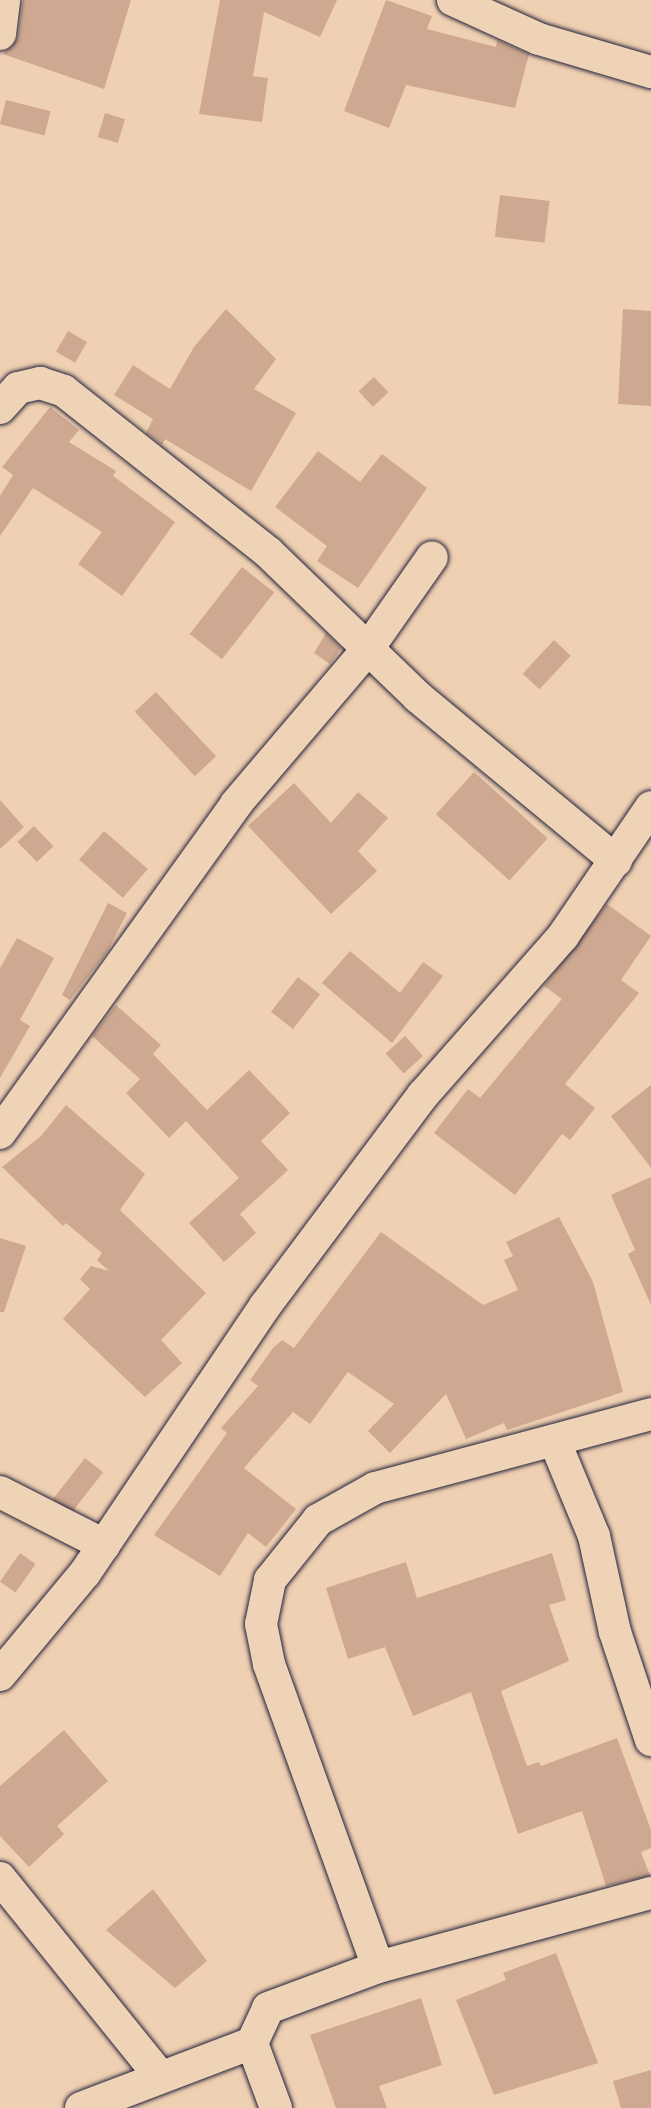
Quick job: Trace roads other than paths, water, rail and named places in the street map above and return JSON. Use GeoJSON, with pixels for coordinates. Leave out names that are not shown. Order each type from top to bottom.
{"type":"FeatureCollection","features":[{"type":"Feature","properties":{"kind":"street"},"geometry":{"type":"LineString","coordinates":[[0,34],[4,0]]}},
{"type":"Feature","properties":{"kind":"street"},"geometry":{"type":"LineString","coordinates":[[453,0],[539,39],[651,72]]}},
{"type":"Feature","properties":{"kind":"street"},"geometry":{"type":"LineString","coordinates":[[0,408],[18,388],[40,383],[64,391],[268,553],[367,650],[530,794],[616,861]]}},
{"type":"Feature","properties":{"kind":"street"},"geometry":{"type":"LineString","coordinates":[[0,1133],[236,804],[367,650],[432,557]]}},
{"type":"Feature","properties":{"kind":"street"},"geometry":{"type":"LineString","coordinates":[[0,1675],[104,1545],[265,1306],[401,1124],[563,936],[651,807]]}},
{"type":"Feature","properties":{"kind":"street"},"geometry":{"type":"LineString","coordinates":[[378,1967],[269,1664],[261,1624],[266,1590],[289,1550],[318,1520],[348,1501],[416,1473],[555,1442],[651,1414]]}},
{"type":"Feature","properties":{"kind":"street"},"geometry":{"type":"LineString","coordinates":[[555,1442],[594,1536],[615,1632],[651,1740]]}},
{"type":"Feature","properties":{"kind":"street"},"geometry":{"type":"LineString","coordinates":[[0,1492],[104,1545]]}},
{"type":"Feature","properties":{"kind":"street"},"geometry":{"type":"LineString","coordinates":[[0,1878],[159,2074]]}},
{"type":"Feature","properties":{"kind":"street"},"geometry":{"type":"LineString","coordinates":[[276,2108],[252,2043],[268,2008],[378,1967],[651,1893]]}},
{"type":"Feature","properties":{"kind":"street"},"geometry":{"type":"LineString","coordinates":[[81,2108],[159,2074],[252,2043]]}}]}
